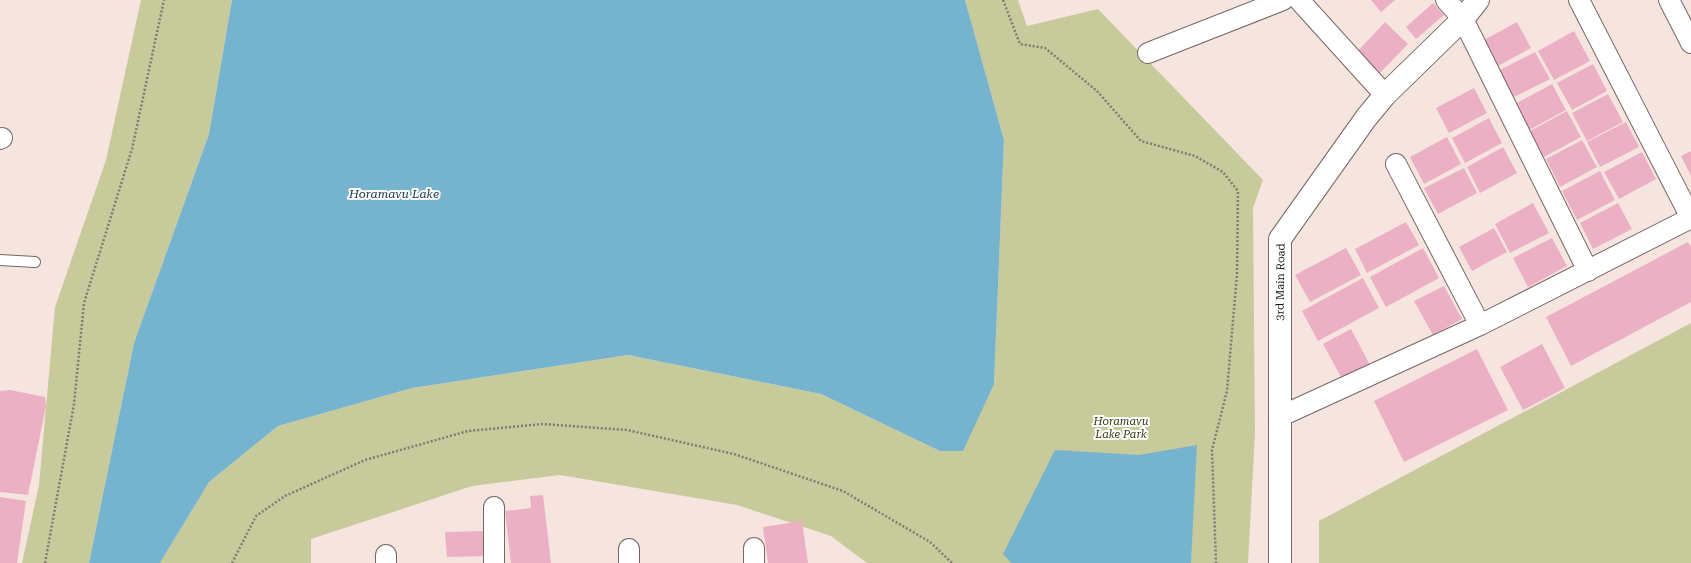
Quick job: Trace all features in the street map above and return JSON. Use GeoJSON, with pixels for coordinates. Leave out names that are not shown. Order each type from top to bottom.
{"type":"FeatureCollection","features":[{"type":"Feature","properties":{"kind":"street"},"geometry":{"type":"LineString","coordinates":[[1148,53],[1283,0]]}},
{"type":"Feature","properties":{"kind":"street"},"geometry":{"type":"LineString","coordinates":[[1299,0],[1385,95]]}},
{"type":"Feature","properties":{"kind":"street"},"geometry":{"type":"LineString","coordinates":[[1446,0],[1463,19],[1588,271]]}},
{"type":"Feature","properties":{"kind":"street","name":"3rd Main Road"},"geometry":{"type":"LineString","coordinates":[[1280,563],[1280,239],[1366,118],[1385,95],[1463,19],[1478,0]]}},
{"type":"Feature","properties":{"kind":"street"},"geometry":{"type":"LineString","coordinates":[[1279,417],[1480,325],[1691,218],[1579,0]]}},
{"type":"Feature","properties":{"kind":"street"},"geometry":{"type":"LineString","coordinates":[[1669,0],[1691,43]]}},
{"type":"Feature","properties":{"kind":"street"},"geometry":{"type":"LineString","coordinates":[[1396,164],[1480,325]]}},
{"type":"Feature","properties":{"kind":"street"},"geometry":{"type":"LineString","coordinates":[[494,507],[494,563]]}},
{"type":"Feature","properties":{"kind":"lane"},"geometry":{"type":"LineString","coordinates":[[0,260],[35,262]]}},
{"type":"Feature","properties":{"kind":"path"},"geometry":{"type":"LineString","coordinates":[[45,563],[74,404],[84,303],[132,149],[164,0]]}},
{"type":"Feature","properties":{"kind":"path"},"geometry":{"type":"LineString","coordinates":[[1003,0],[1020,44],[1045,48],[1097,91],[1141,141],[1195,156],[1223,172],[1238,191],[1237,274],[1227,391],[1212,450],[1216,563]]}},
{"type":"Feature","properties":{"kind":"path"},"geometry":{"type":"LineString","coordinates":[[232,563],[256,516],[285,496],[365,460],[468,431],[543,424],[627,430],[734,454],[843,492],[930,542],[952,563]]}},
{"type":"Feature","properties":{"kind":"green space"},"geometry":{"type":"Polygon","coordinates":[[[141,0],[232,0],[209,134],[134,343],[89,563],[22,563],[39,485],[55,307],[106,160],[141,0]]]}},
{"type":"Feature","properties":{"kind":"green space","name":"Horamavu Lake Park"},"geometry":{"type":"Polygon","coordinates":[[[965,0],[1018,0],[1027,26],[1098,9],[1263,180],[1253,208],[1255,433],[1248,563],[867,563],[831,536],[737,505],[560,475],[472,486],[311,539],[311,563],[160,563],[209,482],[278,426],[412,388],[628,355],[821,394],[940,451],[994,384],[1004,140],[965,0]]]}},
{"type":"Feature","properties":{"kind":"green space"},"geometry":{"type":"Polygon","coordinates":[[[1691,323],[1691,563],[1319,563],[1319,521],[1691,323]]]}},
{"type":"Feature","properties":{"kind":"water","name":"Horamavu Lake"},"geometry":{"type":"Polygon","coordinates":[[[232,0],[965,0],[1004,140],[994,384],[963,451],[940,451],[821,394],[628,355],[412,388],[278,426],[209,482],[160,563],[89,563],[134,343],[209,134],[232,0]]]}},
{"type":"Feature","properties":{"kind":"water"},"geometry":{"type":"Polygon","coordinates":[[[1197,445],[1191,563],[1011,563],[1003,554],[1055,450],[1139,455],[1197,445]]]}},
{"type":"Feature","properties":{"kind":"building"},"geometry":{"type":"Polygon","coordinates":[[[1371,0],[1395,0],[1381,12],[1371,0]]]}},
{"type":"Feature","properties":{"kind":"building"},"geometry":{"type":"Polygon","coordinates":[[[1433,3],[1444,15],[1416,39],[1406,27],[1433,3]]]}},
{"type":"Feature","properties":{"kind":"building"},"geometry":{"type":"Polygon","coordinates":[[[1385,22],[1408,44],[1376,77],[1354,55],[1385,22]]]}},
{"type":"Feature","properties":{"kind":"building"},"geometry":{"type":"Polygon","coordinates":[[[1517,22],[1531,48],[1498,66],[1484,40],[1517,22]]]}},
{"type":"Feature","properties":{"kind":"building"},"geometry":{"type":"Polygon","coordinates":[[[1574,31],[1590,61],[1554,80],[1538,51],[1574,31]]]}},
{"type":"Feature","properties":{"kind":"building"},"geometry":{"type":"Polygon","coordinates":[[[1535,52],[1550,79],[1512,98],[1498,71],[1535,52]]]}},
{"type":"Feature","properties":{"kind":"building"},"geometry":{"type":"Polygon","coordinates":[[[1593,64],[1607,91],[1572,110],[1557,83],[1593,64]]]}},
{"type":"Feature","properties":{"kind":"building"},"geometry":{"type":"Polygon","coordinates":[[[1552,84],[1566,110],[1529,130],[1515,104],[1552,84]]]}},
{"type":"Feature","properties":{"kind":"building"},"geometry":{"type":"Polygon","coordinates":[[[1474,88],[1487,113],[1449,133],[1436,108],[1474,88]]]}},
{"type":"Feature","properties":{"kind":"building"},"geometry":{"type":"Polygon","coordinates":[[[1608,94],[1623,122],[1587,141],[1572,113],[1608,94]]]}},
{"type":"Feature","properties":{"kind":"building"},"geometry":{"type":"Polygon","coordinates":[[[1567,111],[1581,137],[1544,157],[1530,131],[1567,111]]]}},
{"type":"Feature","properties":{"kind":"building"},"geometry":{"type":"Polygon","coordinates":[[[1489,118],[1502,143],[1465,163],[1452,138],[1489,118]]]}},
{"type":"Feature","properties":{"kind":"building"},"geometry":{"type":"Polygon","coordinates":[[[1626,122],[1639,147],[1600,167],[1587,142],[1626,122]]]}},
{"type":"Feature","properties":{"kind":"building"},"geometry":{"type":"Polygon","coordinates":[[[1447,137],[1461,164],[1424,184],[1410,157],[1447,137]]]}},
{"type":"Feature","properties":{"kind":"building"},"geometry":{"type":"Polygon","coordinates":[[[1582,140],[1597,167],[1560,187],[1546,159],[1582,140]]]}},
{"type":"Feature","properties":{"kind":"building"},"geometry":{"type":"Polygon","coordinates":[[[1503,147],[1517,173],[1480,193],[1467,167],[1503,147]]]}},
{"type":"Feature","properties":{"kind":"building"},"geometry":{"type":"Polygon","coordinates":[[[1691,151],[1691,176],[1681,156],[1691,151]]]}},
{"type":"Feature","properties":{"kind":"building"},"geometry":{"type":"Polygon","coordinates":[[[1642,152],[1656,179],[1619,199],[1604,172],[1642,152]]]}},
{"type":"Feature","properties":{"kind":"building"},"geometry":{"type":"Polygon","coordinates":[[[1464,168],[1477,193],[1438,214],[1424,188],[1464,168]]]}},
{"type":"Feature","properties":{"kind":"building"},"geometry":{"type":"Polygon","coordinates":[[[1600,171],[1615,200],[1577,220],[1562,191],[1600,171]]]}},
{"type":"Feature","properties":{"kind":"building"},"geometry":{"type":"Polygon","coordinates":[[[1533,203],[1549,233],[1510,253],[1495,224],[1533,203]]]}},
{"type":"Feature","properties":{"kind":"building"},"geometry":{"type":"Polygon","coordinates":[[[1618,203],[1632,229],[1593,249],[1580,223],[1618,203]]]}},
{"type":"Feature","properties":{"kind":"building"},"geometry":{"type":"Polygon","coordinates":[[[1406,222],[1419,245],[1367,273],[1355,249],[1406,222]]]}},
{"type":"Feature","properties":{"kind":"building"},"geometry":{"type":"Polygon","coordinates":[[[1494,228],[1507,252],[1472,271],[1459,247],[1494,228]]]}},
{"type":"Feature","properties":{"kind":"building"},"geometry":{"type":"Polygon","coordinates":[[[1552,238],[1567,266],[1528,287],[1513,258],[1552,238]]]}},
{"type":"Feature","properties":{"kind":"building"},"geometry":{"type":"Polygon","coordinates":[[[1688,242],[1691,247],[1691,302],[1571,366],[1546,317],[1688,242]]]}},
{"type":"Feature","properties":{"kind":"building"},"geometry":{"type":"Polygon","coordinates":[[[1346,248],[1361,275],[1310,302],[1295,275],[1346,248]]]}},
{"type":"Feature","properties":{"kind":"building"},"geometry":{"type":"Polygon","coordinates":[[[1423,248],[1439,278],[1386,307],[1370,277],[1423,248]]]}},
{"type":"Feature","properties":{"kind":"building"},"geometry":{"type":"Polygon","coordinates":[[[1363,278],[1379,308],[1318,341],[1302,311],[1363,278]]]}},
{"type":"Feature","properties":{"kind":"building"},"geometry":{"type":"Polygon","coordinates":[[[1444,286],[1462,319],[1433,335],[1414,301],[1444,286]]]}},
{"type":"Feature","properties":{"kind":"building"},"geometry":{"type":"Polygon","coordinates":[[[1351,329],[1370,365],[1342,379],[1323,344],[1351,329]]]}},
{"type":"Feature","properties":{"kind":"building"},"geometry":{"type":"Polygon","coordinates":[[[1542,344],[1565,388],[1523,410],[1500,367],[1542,344]]]}},
{"type":"Feature","properties":{"kind":"building"},"geometry":{"type":"Polygon","coordinates":[[[1477,349],[1508,410],[1404,462],[1374,401],[1477,349]]]}},
{"type":"Feature","properties":{"kind":"building"},"geometry":{"type":"Polygon","coordinates":[[[10,390],[45,397],[46,406],[28,495],[0,492],[0,391],[10,390]]]}},
{"type":"Feature","properties":{"kind":"building"},"geometry":{"type":"Polygon","coordinates":[[[543,495],[551,563],[511,563],[505,511],[531,508],[530,496],[543,495]]]}},
{"type":"Feature","properties":{"kind":"building"},"geometry":{"type":"Polygon","coordinates":[[[0,497],[26,501],[17,563],[0,563],[0,497]]]}},
{"type":"Feature","properties":{"kind":"building"},"geometry":{"type":"Polygon","coordinates":[[[802,521],[808,563],[768,563],[763,527],[802,521]]]}},
{"type":"Feature","properties":{"kind":"building"},"geometry":{"type":"Polygon","coordinates":[[[486,531],[487,556],[447,557],[445,532],[486,531]]]}}]}
